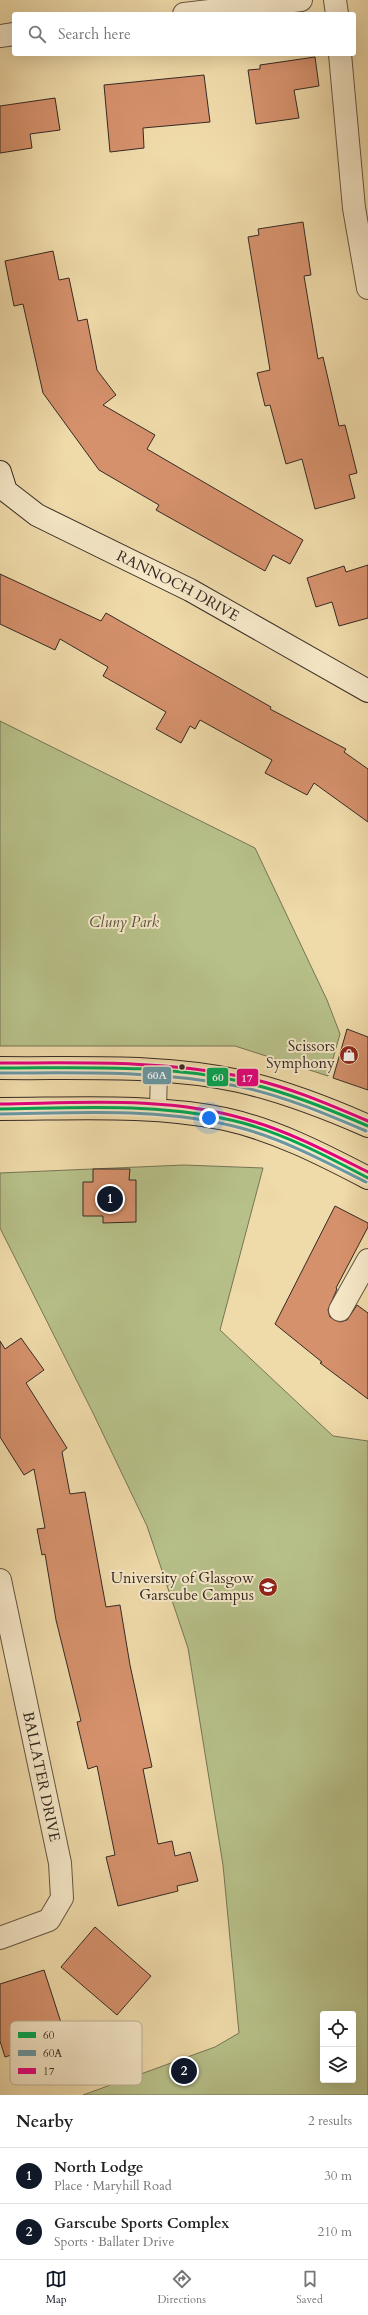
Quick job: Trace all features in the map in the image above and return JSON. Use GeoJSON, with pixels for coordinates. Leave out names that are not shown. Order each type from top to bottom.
{"type":"FeatureCollection","features":[{"type":"Feature","properties":{"kind":"main road"},"geometry":{"type":"LineString","coordinates":[[0,1068],[159,1070],[237,1081],[264,1087],[346,1116],[368,1126]]}},
{"type":"Feature","properties":{"kind":"main road"},"geometry":{"type":"LineString","coordinates":[[0,1109],[158,1110],[224,1120],[279,1135],[368,1178]]}},
{"type":"Feature","properties":{"kind":"street"},"geometry":{"type":"LineString","coordinates":[[201,12],[301,0]]}},
{"type":"Feature","properties":{"kind":"street"},"geometry":{"type":"LineString","coordinates":[[335,0],[337,12]]}},
{"type":"Feature","properties":{"kind":"street"},"geometry":{"type":"LineString","coordinates":[[0,36],[12,34]]}},
{"type":"Feature","properties":{"kind":"street"},"geometry":{"type":"LineString","coordinates":[[340,56],[354,208],[368,288]]}},
{"type":"Feature","properties":{"kind":"street","name":"RANNOCH DRIVE"},"geometry":{"type":"LineString","coordinates":[[2,485],[37,515],[190,590],[368,691]]}},
{"type":"Feature","properties":{"kind":"street"},"geometry":{"type":"LineString","coordinates":[[340,1310],[368,1260]]}},
{"type":"Feature","properties":{"kind":"street","name":"BALLATER DRIVE"},"geometry":{"type":"LineString","coordinates":[[0,1580],[60,1863],[62,1898],[49,1920],[0,1938]]}},
{"type":"Feature","properties":{"kind":"lane"},"geometry":{"type":"LineString","coordinates":[[158,1110],[159,1070]]}},
{"type":"Feature","properties":{"kind":"green space","name":"Cluny Park"},"geometry":{"type":"Polygon","coordinates":[[[0,721],[255,848],[327,1000],[340,1034],[328,1076],[235,1046],[0,1046],[0,721]]]}},
{"type":"Feature","properties":{"kind":"green space","name":"University of Glasgow Garscube Campus"},"geometry":{"type":"Polygon","coordinates":[[[184,1165],[263,1168],[220,1330],[333,1436],[368,1441],[368,2095],[83,2095],[110,2085],[142,2085],[142,2074],[215,2047],[239,2033],[223,1865],[188,1648],[147,1526],[93,1413],[0,1228],[0,1173],[184,1165]]]}},
{"type":"Feature","properties":{"kind":"building"},"geometry":{"type":"Polygon","coordinates":[[[315,57],[319,86],[294,90],[299,118],[256,124],[248,70],[260,69],[260,65],[315,57]]]}},
{"type":"Feature","properties":{"kind":"building"},"geometry":{"type":"Polygon","coordinates":[[[204,75],[210,122],[143,128],[144,148],[110,152],[104,85],[204,75]]]}},
{"type":"Feature","properties":{"kind":"building"},"geometry":{"type":"Polygon","coordinates":[[[55,98],[60,130],[30,134],[32,148],[0,153],[0,106],[55,98]]]}},
{"type":"Feature","properties":{"kind":"building"},"geometry":{"type":"Polygon","coordinates":[[[303,222],[311,275],[304,276],[318,359],[323,357],[339,426],[345,425],[357,473],[349,475],[355,498],[315,509],[302,459],[286,464],[270,405],[265,406],[257,373],[270,370],[248,237],[259,235],[258,229],[303,222]]]}},
{"type":"Feature","properties":{"kind":"building"},"geometry":{"type":"Polygon","coordinates":[[[53,251],[59,280],[69,278],[78,321],[87,319],[97,370],[116,395],[103,405],[155,435],[147,449],[303,540],[290,564],[273,555],[265,571],[156,510],[159,505],[99,470],[43,393],[23,304],[14,306],[5,261],[53,251]]]}},
{"type":"Feature","properties":{"kind":"building"},"geometry":{"type":"Polygon","coordinates":[[[368,565],[368,618],[339,626],[332,602],[316,607],[307,578],[344,566],[346,572],[368,565]]]}},
{"type":"Feature","properties":{"kind":"building"},"geometry":{"type":"Polygon","coordinates":[[[0,574],[101,621],[106,613],[271,707],[270,709],[346,749],[344,752],[368,769],[368,822],[314,783],[307,795],[265,773],[272,760],[200,720],[195,729],[190,726],[181,743],[156,729],[166,712],[103,676],[108,667],[60,639],[55,650],[0,624],[0,574]]]}},
{"type":"Feature","properties":{"kind":"building","name":"Scissors Symphony"},"geometry":{"type":"Polygon","coordinates":[[[347,1029],[368,1037],[368,1090],[333,1078],[347,1029]]]}},
{"type":"Feature","properties":{"kind":"building"},"geometry":{"type":"Polygon","coordinates":[[[93,1169],[130,1169],[129,1180],[136,1180],[136,1222],[103,1223],[103,1216],[83,1216],[83,1182],[93,1182],[93,1169]]]}},
{"type":"Feature","properties":{"kind":"building"},"geometry":{"type":"Polygon","coordinates":[[[335,1206],[368,1223],[368,1227],[336,1288],[337,1289],[328,1310],[330,1317],[340,1322],[347,1320],[357,1305],[368,1313],[368,1399],[320,1363],[322,1362],[275,1324],[335,1206]]]}},
{"type":"Feature","properties":{"kind":"building"},"geometry":{"type":"Polygon","coordinates":[[[21,1338],[44,1370],[26,1383],[67,1448],[62,1452],[70,1494],[85,1492],[106,1607],[120,1605],[130,1665],[152,1767],[143,1769],[158,1844],[172,1841],[175,1856],[190,1852],[198,1881],[177,1886],[178,1891],[118,1906],[106,1857],[115,1855],[97,1766],[88,1769],[77,1722],[81,1721],[56,1620],[45,1554],[42,1555],[37,1529],[45,1528],[34,1469],[24,1475],[0,1437],[0,1341],[5,1349],[21,1338]]]}},
{"type":"Feature","properties":{"kind":"building"},"geometry":{"type":"Polygon","coordinates":[[[95,1927],[151,1976],[117,2015],[61,1967],[95,1927]]]}},
{"type":"Feature","properties":{"kind":"building"},"geometry":{"type":"Polygon","coordinates":[[[44,1970],[60,2021],[10,2021],[10,2055],[5,2057],[0,2041],[0,1984],[44,1970]]]}},
{"type":"Feature","properties":{"kind":"transit line","name":"17"},"geometry":{"type":"LineString","coordinates":[[0,1063],[150,1065],[209,1071],[239,1076],[289,1089],[368,1121]]}},
{"type":"Feature","properties":{"kind":"transit line","name":"60"},"geometry":{"type":"LineString","coordinates":[[0,1068],[150,1069],[210,1076],[256,1085],[289,1095],[321,1106],[368,1126]]}},
{"type":"Feature","properties":{"kind":"transit line","name":"60A"},"geometry":{"type":"LineString","coordinates":[[0,1073],[149,1075],[208,1081],[237,1086],[286,1099],[366,1131]]}},
{"type":"Feature","properties":{"kind":"transit line","name":"17"},"geometry":{"type":"LineString","coordinates":[[0,1104],[124,1102],[185,1107],[215,1112],[261,1124],[308,1142],[368,1172]]}},
{"type":"Feature","properties":{"kind":"transit line","name":"60"},"geometry":{"type":"LineString","coordinates":[[0,1109],[91,1107],[122,1108],[152,1109],[213,1116],[243,1123],[275,1134],[307,1147],[368,1178]]}},
{"type":"Feature","properties":{"kind":"transit line","name":"60A"},"geometry":{"type":"LineString","coordinates":[[0,1114],[91,1112],[152,1114],[212,1121],[241,1128],[273,1139],[305,1152],[366,1182]]}},
{"type":"Feature","properties":{"kind":"place","name":"Scissors Symphony"},"geometry":{"type":"Point","coordinates":[349,1055]}},
{"type":"Feature","properties":{"kind":"place","name":"North Lodge"},"geometry":{"type":"Point","coordinates":[110,1199]}},
{"type":"Feature","properties":{"kind":"place","name":"University of Glasgow Garscube Campus"},"geometry":{"type":"Point","coordinates":[268,1587]}},
{"type":"Feature","properties":{"kind":"place","name":"Garscube Sports Complex"},"geometry":{"type":"Point","coordinates":[184,2071]}}]}
